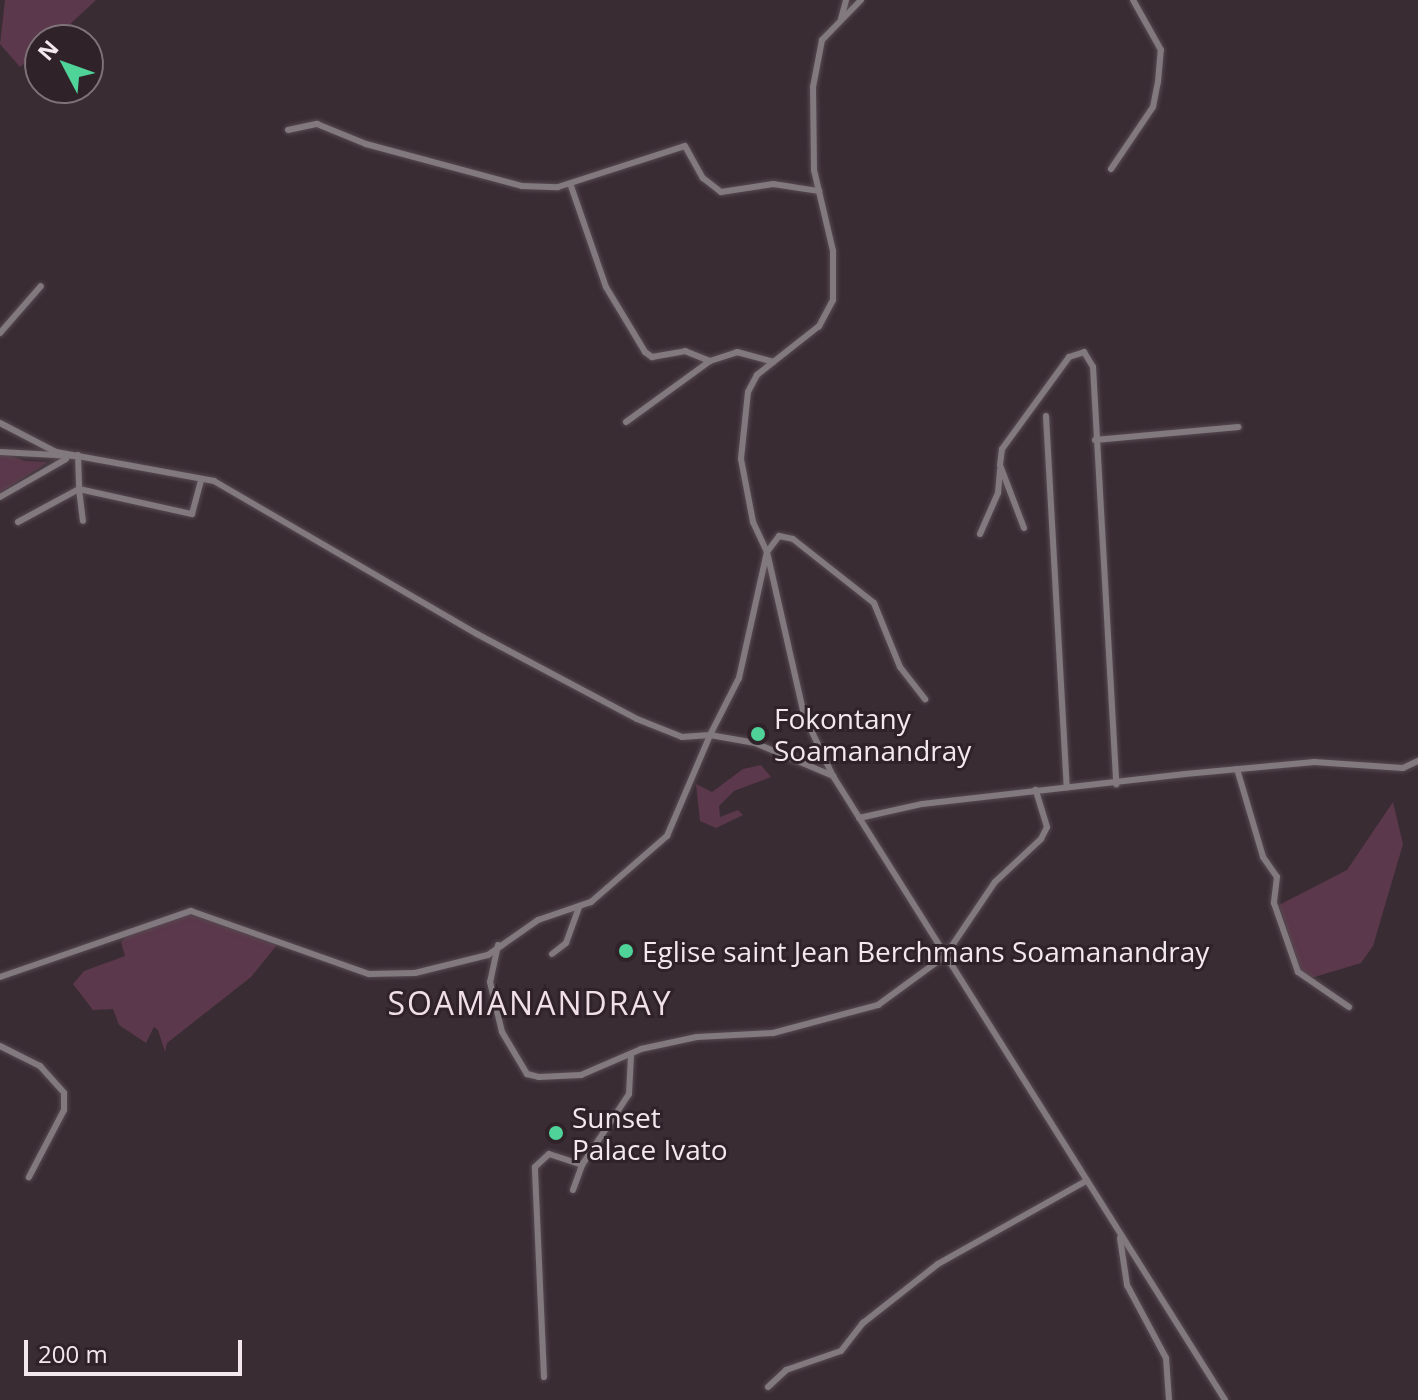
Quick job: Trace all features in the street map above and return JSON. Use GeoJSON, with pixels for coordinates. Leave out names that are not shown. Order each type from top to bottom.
{"type":"FeatureCollection","features":[{"type":"Feature","properties":{"kind":"street"},"geometry":{"type":"LineString","coordinates":[[841,19],[846,0]]}},
{"type":"Feature","properties":{"kind":"street"},"geometry":{"type":"LineString","coordinates":[[861,0],[822,40],[813,87],[819,191],[833,251],[833,300],[819,326],[774,362],[748,392],[741,430],[750,507],[767,552],[804,715],[833,776],[1225,1400]]}},
{"type":"Feature","properties":{"kind":"street"},"geometry":{"type":"LineString","coordinates":[[1111,169],[1153,107],[1158,82],[1161,50],[1133,0]]}},
{"type":"Feature","properties":{"kind":"street"},"geometry":{"type":"LineString","coordinates":[[288,130],[317,124],[366,144],[522,186],[571,186],[685,146],[703,178],[721,192],[773,184],[819,191]]}},
{"type":"Feature","properties":{"kind":"street"},"geometry":{"type":"LineString","coordinates":[[571,186],[606,287],[645,352],[652,357],[685,351],[710,361]]}},
{"type":"Feature","properties":{"kind":"street"},"geometry":{"type":"LineString","coordinates":[[0,333],[41,286]]}},
{"type":"Feature","properties":{"kind":"street"},"geometry":{"type":"LineString","coordinates":[[626,422],[710,361],[737,352],[774,362]]}},
{"type":"Feature","properties":{"kind":"street"},"geometry":{"type":"LineString","coordinates":[[980,534],[998,493],[1002,449],[1076,353],[1092,359],[1116,784]]}},
{"type":"Feature","properties":{"kind":"street"},"geometry":{"type":"LineString","coordinates":[[1046,416],[1067,787]]}},
{"type":"Feature","properties":{"kind":"street"},"geometry":{"type":"LineString","coordinates":[[0,423],[56,452],[201,480],[238,492],[477,634],[637,719],[682,737],[710,735],[755,743],[833,776]]}},
{"type":"Feature","properties":{"kind":"street"},"geometry":{"type":"LineString","coordinates":[[1095,440],[1238,427]]}},
{"type":"Feature","properties":{"kind":"street"},"geometry":{"type":"LineString","coordinates":[[0,452],[67,458]]}},
{"type":"Feature","properties":{"kind":"street"},"geometry":{"type":"LineString","coordinates":[[0,497],[67,458],[78,455]]}},
{"type":"Feature","properties":{"kind":"street"},"geometry":{"type":"LineString","coordinates":[[78,455],[83,521]]}},
{"type":"Feature","properties":{"kind":"street"},"geometry":{"type":"LineString","coordinates":[[1000,465],[1024,528]]}},
{"type":"Feature","properties":{"kind":"street"},"geometry":{"type":"LineString","coordinates":[[18,522],[79,489],[192,514],[201,480]]}},
{"type":"Feature","properties":{"kind":"street"},"geometry":{"type":"LineString","coordinates":[[0,977],[191,911],[369,974],[415,973],[488,955],[498,945],[538,920],[579,907],[667,836],[710,735],[739,678],[767,552],[779,536],[793,539],[874,603],[900,667],[925,699]]}},
{"type":"Feature","properties":{"kind":"street"},"geometry":{"type":"LineString","coordinates":[[859,818],[1036,790],[1237,769],[1314,762],[1403,768],[1418,761]]}},
{"type":"Feature","properties":{"kind":"street"},"geometry":{"type":"LineString","coordinates":[[1237,769],[1263,857],[1277,877],[1274,903],[1298,972],[1349,1007]]}},
{"type":"Feature","properties":{"kind":"street"},"geometry":{"type":"LineString","coordinates":[[498,945],[490,982],[502,1032],[527,1074],[581,1075],[631,1055],[697,1037],[773,1033],[878,1005],[945,956],[995,882],[1047,827],[1036,790]]}},
{"type":"Feature","properties":{"kind":"street"},"geometry":{"type":"LineString","coordinates":[[552,954],[566,943],[579,907]]}},
{"type":"Feature","properties":{"kind":"street"},"geometry":{"type":"LineString","coordinates":[[0,1046],[40,1066],[64,1093],[64,1110],[29,1177]]}},
{"type":"Feature","properties":{"kind":"street"},"geometry":{"type":"LineString","coordinates":[[573,1190],[582,1165],[629,1094],[631,1055]]}},
{"type":"Feature","properties":{"kind":"street"},"geometry":{"type":"LineString","coordinates":[[544,1377],[535,1167],[549,1154],[582,1165]]}},
{"type":"Feature","properties":{"kind":"street"},"geometry":{"type":"LineString","coordinates":[[768,1387],[786,1370],[841,1351],[863,1323],[938,1264],[1086,1181]]}},
{"type":"Feature","properties":{"kind":"street"},"geometry":{"type":"LineString","coordinates":[[1120,1234],[1127,1285],[1166,1358],[1169,1400]]}},
{"type":"Feature","properties":{"kind":"shaded area"},"geometry":{"type":"Polygon","coordinates":[[[5,0],[96,0],[70,24],[24,24],[24,64],[20,67],[0,44],[5,0]]]}},
{"type":"Feature","properties":{"kind":"shaded area"},"geometry":{"type":"Polygon","coordinates":[[[0,453],[26,461],[48,462],[0,493],[0,453]]]}},
{"type":"Feature","properties":{"kind":"shaded area"},"geometry":{"type":"Polygon","coordinates":[[[761,765],[771,777],[734,791],[719,806],[720,817],[738,810],[743,815],[716,828],[700,821],[696,784],[712,792],[743,769],[761,765]]]}},
{"type":"Feature","properties":{"kind":"shaded area"},"geometry":{"type":"Polygon","coordinates":[[[1393,802],[1403,844],[1373,946],[1361,963],[1311,978],[1301,971],[1279,905],[1347,870],[1393,802]]]}},
{"type":"Feature","properties":{"kind":"shaded area"},"geometry":{"type":"Polygon","coordinates":[[[189,914],[277,945],[251,977],[167,1043],[165,1052],[158,1030],[154,1027],[146,1043],[119,1025],[113,1009],[93,1010],[73,984],[84,971],[125,956],[121,942],[127,936],[189,914]]]}},
{"type":"Feature","properties":{"kind":"place","name":"Fokontany Soamanandray"},"geometry":{"type":"Point","coordinates":[758,734]}},
{"type":"Feature","properties":{"kind":"place","name":"Eglise saint Jean Berchmans Soamanandray"},"geometry":{"type":"Point","coordinates":[626,951]}},
{"type":"Feature","properties":{"kind":"place","name":"Sunset Palace Ivato"},"geometry":{"type":"Point","coordinates":[556,1133]}},
{"type":"Feature","properties":{"kind":"district","name":"SOAMANANDRAY"},"geometry":{"type":"Point","coordinates":[530,1003]}}]}
